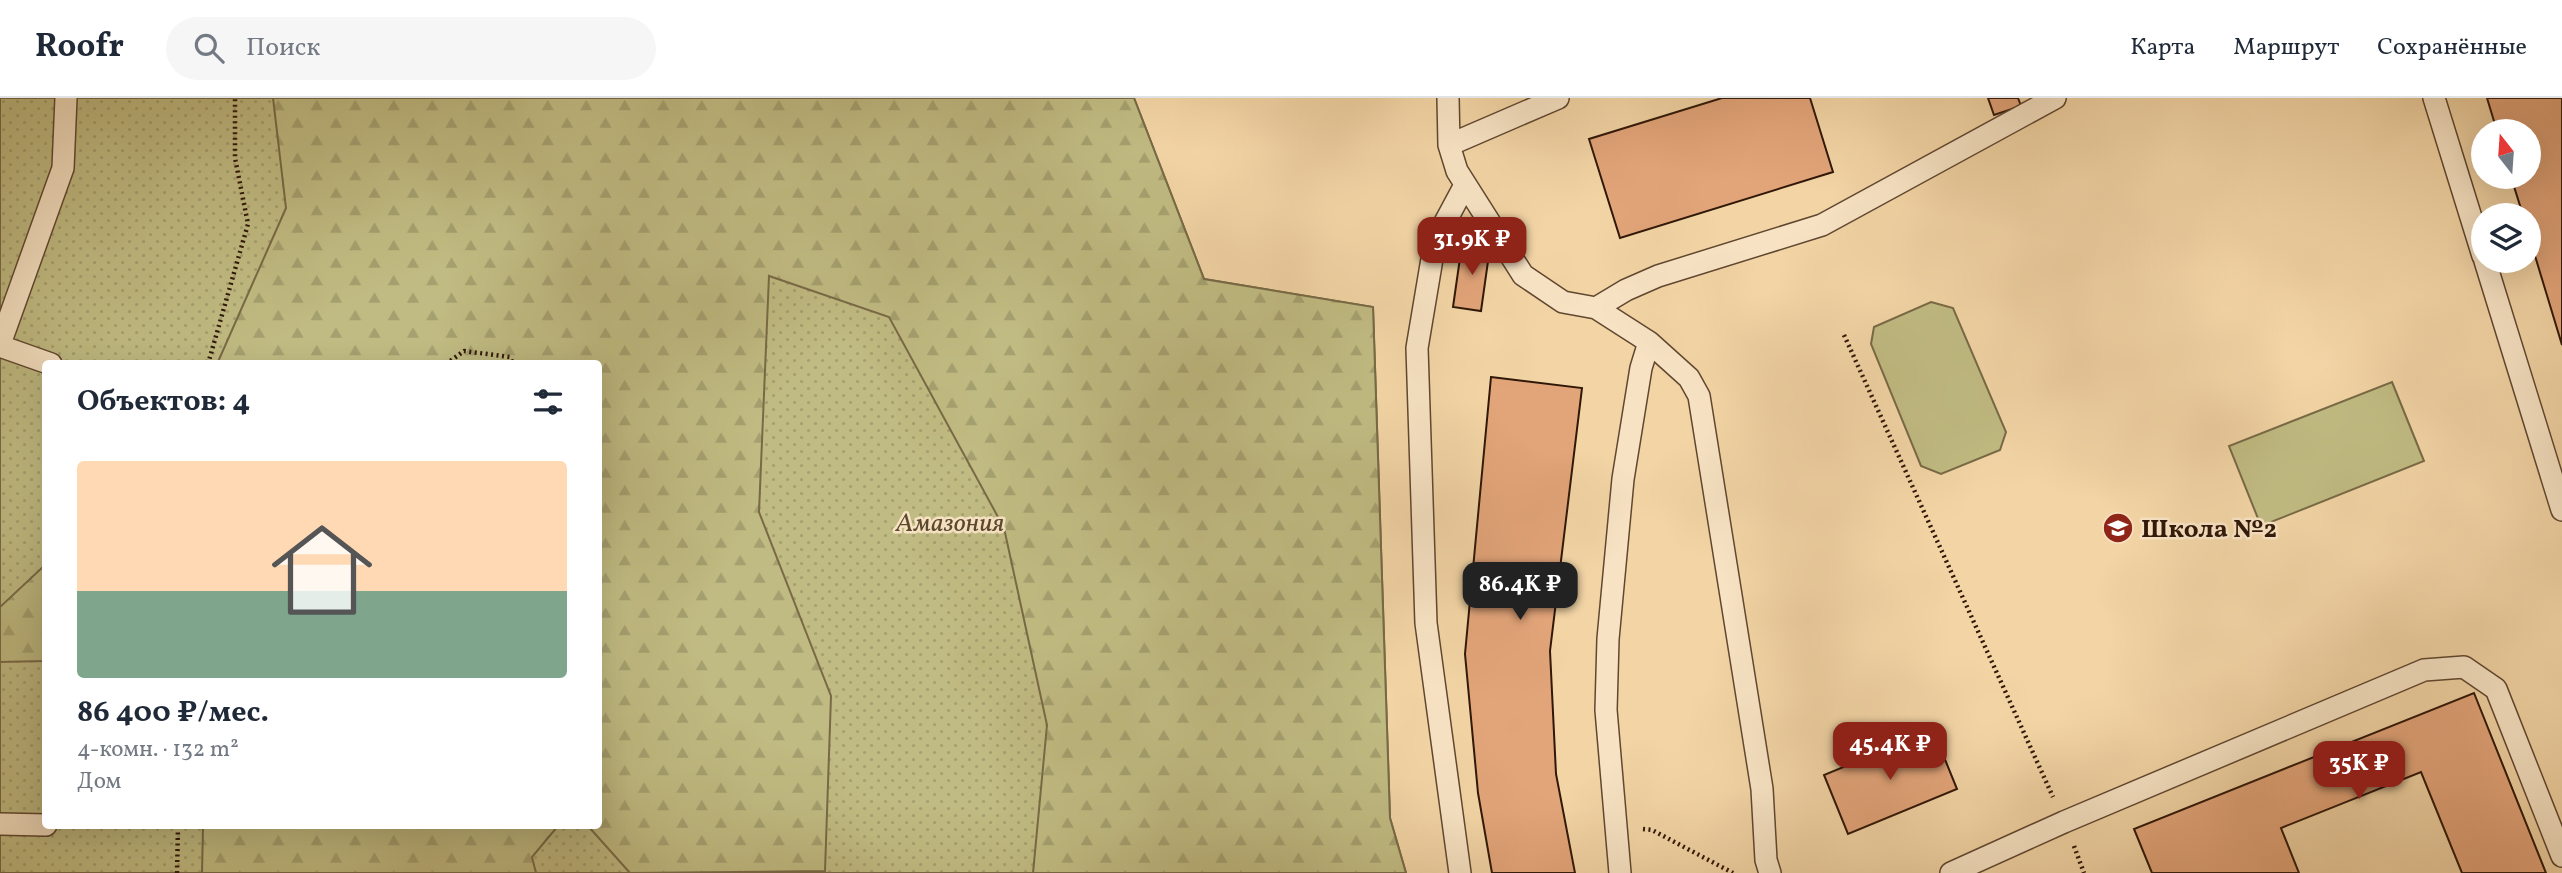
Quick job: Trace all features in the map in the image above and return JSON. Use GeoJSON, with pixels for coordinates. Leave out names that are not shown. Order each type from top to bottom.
{"type":"FeatureCollection","features":[{"type":"Feature","properties":{"kind":"lane"},"geometry":{"type":"LineString","coordinates":[[42,361],[0,345],[63,168],[66,98]]}},
{"type":"Feature","properties":{"kind":"lane"},"geometry":{"type":"LineString","coordinates":[[1448,98],[1449,145],[1465,185],[1522,275],[1563,302],[1596,308],[1649,342],[1689,378],[1699,396],[1762,789],[1766,860],[1770,873]]}},
{"type":"Feature","properties":{"kind":"lane"},"geometry":{"type":"LineString","coordinates":[[1449,145],[1558,98]]}},
{"type":"Feature","properties":{"kind":"lane"},"geometry":{"type":"LineString","coordinates":[[1596,308],[1626,290],[1658,276],[1822,225],[2054,98]]}},
{"type":"Feature","properties":{"kind":"lane"},"geometry":{"type":"LineString","coordinates":[[2434,98],[2471,217]]}},
{"type":"Feature","properties":{"kind":"lane"},"geometry":{"type":"LineString","coordinates":[[1460,873],[1426,624],[1417,348],[1435,241],[1465,185]]}},
{"type":"Feature","properties":{"kind":"lane"},"geometry":{"type":"LineString","coordinates":[[2488,273],[2562,510]]}},
{"type":"Feature","properties":{"kind":"lane"},"geometry":{"type":"LineString","coordinates":[[1620,873],[1606,710],[1608,639],[1623,479],[1641,368],[1649,342]]}},
{"type":"Feature","properties":{"kind":"lane"},"geometry":{"type":"LineString","coordinates":[[1951,873],[2064,822],[2424,670],[2464,667],[2496,689],[2562,856]]}},
{"type":"Feature","properties":{"kind":"lane"},"geometry":{"type":"LineString","coordinates":[[0,824],[42,825]]}},
{"type":"Feature","properties":{"kind":"path"},"geometry":{"type":"LineString","coordinates":[[209,360],[248,224],[235,158],[235,98]]}},
{"type":"Feature","properties":{"kind":"path"},"geometry":{"type":"LineString","coordinates":[[1844,335],[2064,822],[2084,873]]}},
{"type":"Feature","properties":{"kind":"path"},"geometry":{"type":"LineString","coordinates":[[452,360],[464,351],[510,356],[512,360]]}},
{"type":"Feature","properties":{"kind":"path"},"geometry":{"type":"LineString","coordinates":[[177,873],[178,829]]}},
{"type":"Feature","properties":{"kind":"path"},"geometry":{"type":"LineString","coordinates":[[1652,831],[1734,873]]}},
{"type":"Feature","properties":{"kind":"green space","name":"Амазония"},"geometry":{"type":"Polygon","coordinates":[[[0,98],[1134,98],[1204,279],[1373,307],[1390,818],[1406,873],[0,873],[0,98]]]}},
{"type":"Feature","properties":{"kind":"green space","name":"Амазония"},"geometry":{"type":"Polygon","coordinates":[[[273,98],[1134,98],[1204,279],[1373,307],[1390,818],[1406,873],[1033,873],[1047,725],[1004,528],[889,317],[769,276],[759,512],[831,696],[825,871],[630,873],[591,829],[602,829],[602,360],[219,360],[286,208],[273,98]]]}},
{"type":"Feature","properties":{"kind":"green space"},"geometry":{"type":"Polygon","coordinates":[[[1931,302],[1953,308],[2006,432],[2000,450],[1941,474],[1921,466],[1871,344],[1874,327],[1931,302]]]}},
{"type":"Feature","properties":{"kind":"green space"},"geometry":{"type":"Polygon","coordinates":[[[2392,382],[2424,461],[2261,526],[2229,446],[2392,382]]]}},
{"type":"Feature","properties":{"kind":"green space"},"geometry":{"type":"Polygon","coordinates":[[[42,568],[42,661],[0,662],[0,607],[42,568]]]}},
{"type":"Feature","properties":{"kind":"green space"},"geometry":{"type":"Polygon","coordinates":[[[203,829],[555,829],[532,857],[536,873],[202,873],[203,829]]]}},
{"type":"Feature","properties":{"kind":"building"},"geometry":{"type":"Polygon","coordinates":[[[1722,98],[1810,98],[1833,172],[1620,238],[1589,139],[1722,98]]]}},
{"type":"Feature","properties":{"kind":"building"},"geometry":{"type":"Polygon","coordinates":[[[1988,98],[2018,98],[2021,106],[1994,115],[1988,98]]]}},
{"type":"Feature","properties":{"kind":"building"},"geometry":{"type":"Polygon","coordinates":[[[2487,98],[2562,98],[2562,345],[2540,273],[2541,203],[2519,203],[2515,189],[2541,189],[2541,119],[2493,119],[2487,98]]]}},
{"type":"Feature","properties":{"kind":"building"},"geometry":{"type":"Polygon","coordinates":[[[1462,244],[1490,247],[1481,311],[1453,307],[1462,244]]]}},
{"type":"Feature","properties":{"kind":"building"},"geometry":{"type":"Polygon","coordinates":[[[1491,377],[1582,388],[1550,651],[1556,774],[1575,873],[1492,873],[1478,793],[1465,654],[1491,377]]]}},
{"type":"Feature","properties":{"kind":"building"},"geometry":{"type":"Polygon","coordinates":[[[2474,693],[2546,873],[2462,873],[2421,772],[2281,828],[2299,873],[2152,873],[2134,829],[2474,693]]]}},
{"type":"Feature","properties":{"kind":"building"},"geometry":{"type":"Polygon","coordinates":[[[1933,730],[1957,789],[1848,834],[1824,775],[1933,730]]]}},
{"type":"Feature","properties":{"kind":"place","name":"Школа №2"},"geometry":{"type":"Point","coordinates":[2118,528]}}]}
